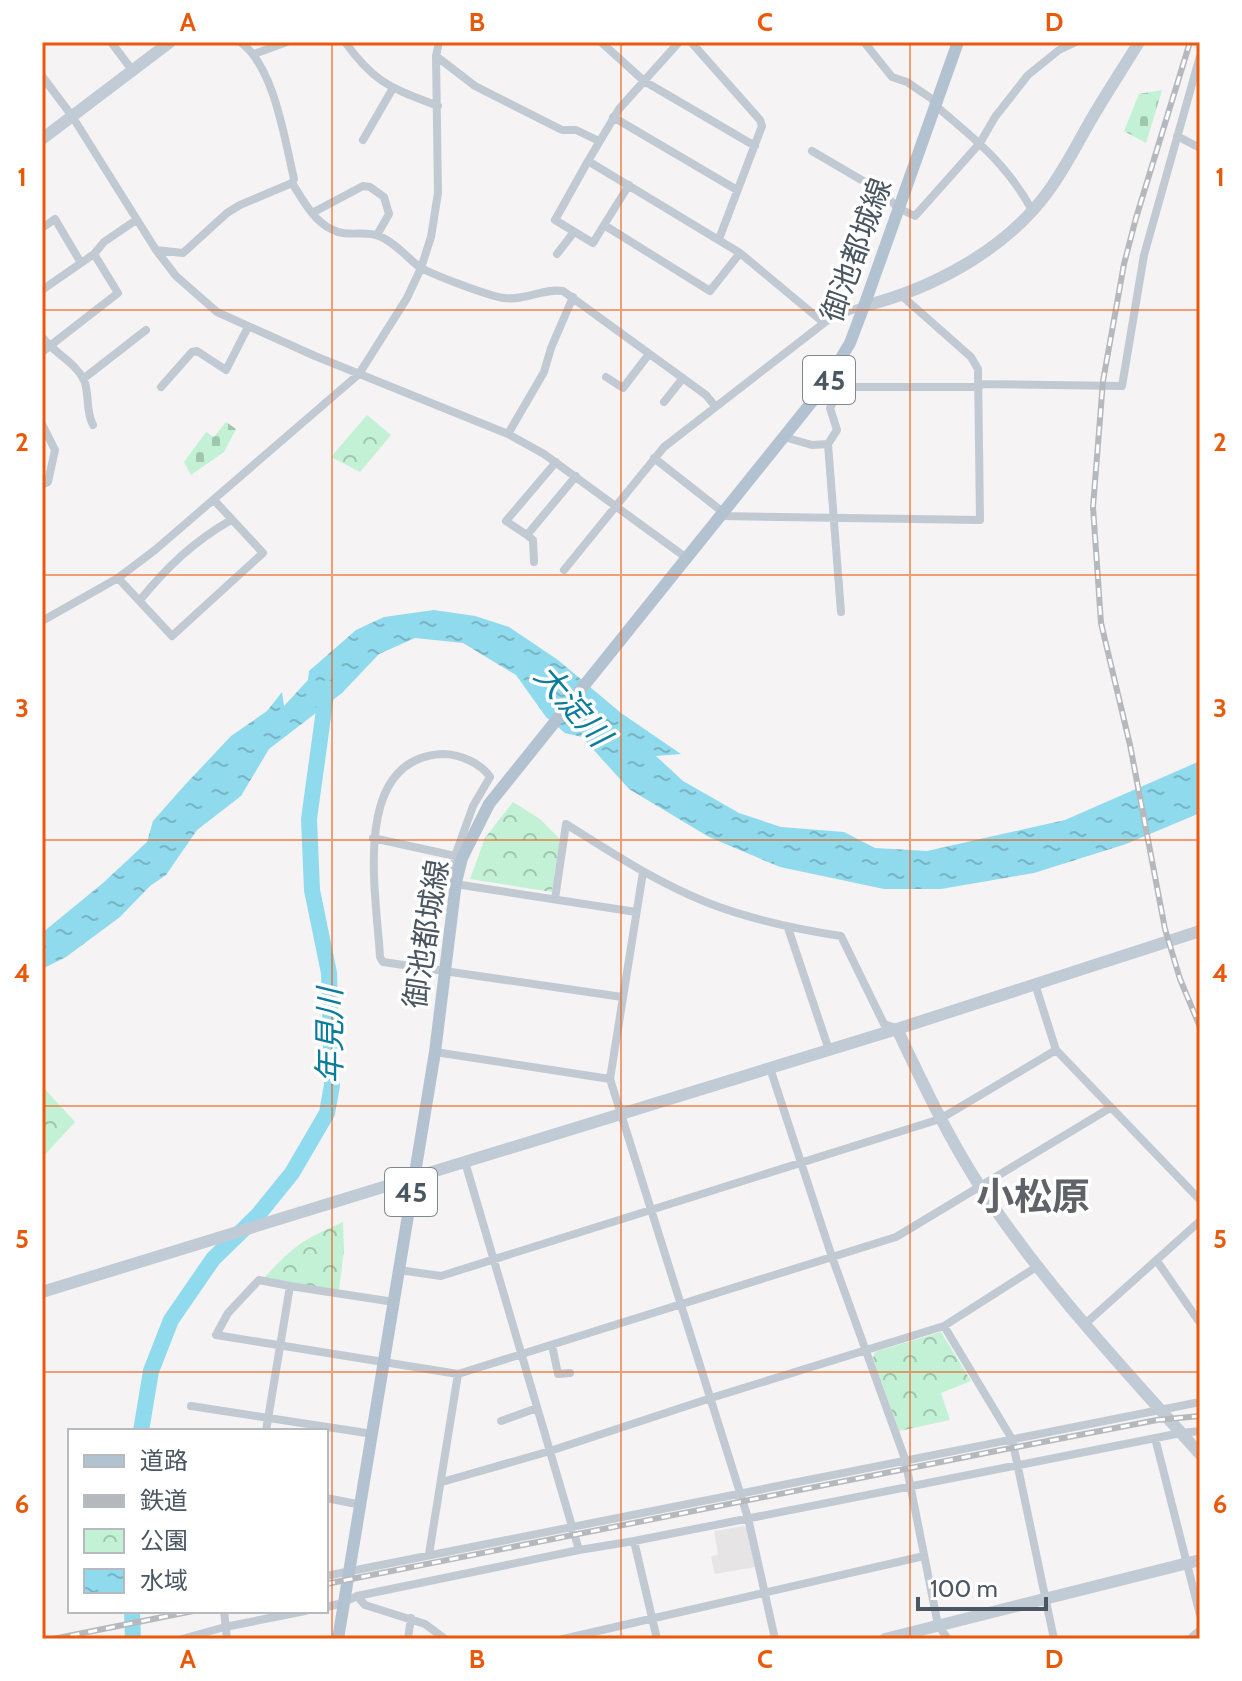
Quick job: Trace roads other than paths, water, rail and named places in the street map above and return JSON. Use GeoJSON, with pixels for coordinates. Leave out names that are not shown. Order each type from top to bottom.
{"type":"FeatureCollection","features":[{"type":"Feature","properties":{"kind":"main road","name":"御池都城線"},"geometry":{"type":"LineString","coordinates":[[338,1639],[435,1052],[455,884],[462,858],[489,804],[688,559],[841,361],[864,306],[958,42]]}},
{"type":"Feature","properties":{"kind":"street"},"geometry":{"type":"LineString","coordinates":[[111,42],[132,70]]}},
{"type":"Feature","properties":{"kind":"street"},"geometry":{"type":"LineString","coordinates":[[42,139],[170,42]]}},
{"type":"Feature","properties":{"kind":"street"},"geometry":{"type":"LineString","coordinates":[[240,42],[254,54],[270,88],[294,179],[292,183]]}},
{"type":"Feature","properties":{"kind":"street"},"geometry":{"type":"LineString","coordinates":[[254,54],[287,42]]}},
{"type":"Feature","properties":{"kind":"street"},"geometry":{"type":"LineString","coordinates":[[345,42],[362,67],[393,88],[438,106]]}},
{"type":"Feature","properties":{"kind":"street"},"geometry":{"type":"LineString","coordinates":[[42,621],[118,578],[214,500],[359,374],[407,298],[431,237],[438,193],[436,56],[439,42]]}},
{"type":"Feature","properties":{"kind":"street"},"geometry":{"type":"LineString","coordinates":[[629,185],[593,243],[555,220],[613,117],[679,42]]}},
{"type":"Feature","properties":{"kind":"street"},"geometry":{"type":"LineString","coordinates":[[691,42],[762,126],[719,239]]}},
{"type":"Feature","properties":{"kind":"street"},"geometry":{"type":"LineString","coordinates":[[864,42],[892,77],[907,82],[932,99],[936,106],[1002,164],[1017,182],[1032,210]]}},
{"type":"Feature","properties":{"kind":"street"},"geometry":{"type":"LineString","coordinates":[[812,151],[882,192],[898,208],[915,216],[980,143],[995,117],[1028,75],[1059,50],[1076,42]]}},
{"type":"Feature","properties":{"kind":"street"},"geometry":{"type":"LineString","coordinates":[[564,570],[654,458],[678,434],[824,323],[835,316],[902,296],[990,249],[1048,192],[1139,42]]}},
{"type":"Feature","properties":{"kind":"street"},"geometry":{"type":"LineString","coordinates":[[606,44],[644,81],[755,146]]}},
{"type":"Feature","properties":{"kind":"street"},"geometry":{"type":"LineString","coordinates":[[436,56],[475,86],[562,130],[576,130],[599,141]]}},
{"type":"Feature","properties":{"kind":"street"},"geometry":{"type":"LineString","coordinates":[[841,612],[828,444],[837,430],[830,408],[843,389],[1122,386],[1144,255],[1200,56]]}},
{"type":"Feature","properties":{"kind":"street"},"geometry":{"type":"LineString","coordinates":[[42,76],[72,116],[156,250],[176,276],[203,302],[248,327],[508,434],[556,462],[688,559]]}},
{"type":"Feature","properties":{"kind":"street"},"geometry":{"type":"LineString","coordinates":[[363,140],[393,88]]}},
{"type":"Feature","properties":{"kind":"street"},"geometry":{"type":"LineString","coordinates":[[613,117],[737,190]]}},
{"type":"Feature","properties":{"kind":"street"},"geometry":{"type":"LineString","coordinates":[[1177,136],[1200,148]]}},
{"type":"Feature","properties":{"kind":"street"},"geometry":{"type":"LineString","coordinates":[[588,161],[740,253],[824,323]]}},
{"type":"Feature","properties":{"kind":"street"},"geometry":{"type":"LineString","coordinates":[[292,183],[312,213],[330,229],[346,235],[377,235],[421,268],[482,293],[505,299],[527,298],[553,289],[563,291],[706,395],[715,406]]}},
{"type":"Feature","properties":{"kind":"street"},"geometry":{"type":"LineString","coordinates":[[156,250],[183,253],[227,213],[292,183]]}},
{"type":"Feature","properties":{"kind":"street"},"geometry":{"type":"LineString","coordinates":[[312,213],[363,186],[370,187],[384,197],[389,214],[377,235]]}},
{"type":"Feature","properties":{"kind":"street"},"geometry":{"type":"LineString","coordinates":[[42,228],[55,219],[81,263]]}},
{"type":"Feature","properties":{"kind":"street"},"geometry":{"type":"LineString","coordinates":[[42,290],[136,220]]}},
{"type":"Feature","properties":{"kind":"street"},"geometry":{"type":"LineString","coordinates":[[604,225],[710,291],[740,253]]}},
{"type":"Feature","properties":{"kind":"street"},"geometry":{"type":"LineString","coordinates":[[557,254],[574,232]]}},
{"type":"Feature","properties":{"kind":"street"},"geometry":{"type":"LineString","coordinates":[[46,350],[118,293],[94,254]]}},
{"type":"Feature","properties":{"kind":"street"},"geometry":{"type":"LineString","coordinates":[[654,458],[723,514],[980,520],[978,369],[971,357],[902,296]]}},
{"type":"Feature","properties":{"kind":"street"},"geometry":{"type":"LineString","coordinates":[[508,434],[544,372],[573,297]]}},
{"type":"Feature","properties":{"kind":"street"},"geometry":{"type":"LineString","coordinates":[[161,387],[192,352],[197,351],[226,370],[248,327]]}},
{"type":"Feature","properties":{"kind":"street"},"geometry":{"type":"LineString","coordinates":[[83,379],[146,330]]}},
{"type":"Feature","properties":{"kind":"street"},"geometry":{"type":"LineString","coordinates":[[42,337],[46,350],[74,367],[83,379],[88,396],[88,415],[93,425]]}},
{"type":"Feature","properties":{"kind":"street"},"geometry":{"type":"LineString","coordinates":[[606,377],[623,388],[649,354]]}},
{"type":"Feature","properties":{"kind":"street"},"geometry":{"type":"LineString","coordinates":[[664,402],[683,378]]}},
{"type":"Feature","properties":{"kind":"street"},"geometry":{"type":"LineString","coordinates":[[42,424],[55,450],[48,482],[42,485]]}},
{"type":"Feature","properties":{"kind":"street"},"geometry":{"type":"LineString","coordinates":[[784,437],[812,445],[828,444]]}},
{"type":"Feature","properties":{"kind":"street"},"geometry":{"type":"LineString","coordinates":[[534,562],[533,540],[506,521],[556,462]]}},
{"type":"Feature","properties":{"kind":"street"},"geometry":{"type":"LineString","coordinates":[[527,535],[576,476]]}},
{"type":"Feature","properties":{"kind":"street"},"geometry":{"type":"LineString","coordinates":[[118,578],[172,636],[263,553],[214,500]]}},
{"type":"Feature","properties":{"kind":"street"},"geometry":{"type":"LineString","coordinates":[[140,600],[199,538],[231,520]]}},
{"type":"Feature","properties":{"kind":"street"},"geometry":{"type":"LineString","coordinates":[[622,997],[383,962],[380,957],[373,838],[382,796],[392,779],[406,766],[443,754],[462,757],[490,777],[473,806],[455,856],[450,878],[455,884],[636,912]]}},
{"type":"Feature","properties":{"kind":"street"},"geometry":{"type":"LineString","coordinates":[[555,899],[566,824],[643,872],[709,903],[788,928],[841,936],[884,1024],[897,1029],[940,1119],[980,1186],[1085,1324],[1200,1454]]}},
{"type":"Feature","properties":{"kind":"street"},"geometry":{"type":"LineString","coordinates":[[373,838],[455,856]]}},
{"type":"Feature","properties":{"kind":"street"},"geometry":{"type":"LineString","coordinates":[[643,872],[610,1079],[748,1518],[775,1639]]}},
{"type":"Feature","properties":{"kind":"street"},"geometry":{"type":"LineString","coordinates":[[788,928],[829,1050]]}},
{"type":"Feature","properties":{"kind":"street"},"geometry":{"type":"LineString","coordinates":[[42,1292],[897,1029],[1200,931]]}},
{"type":"Feature","properties":{"kind":"street"},"geometry":{"type":"LineString","coordinates":[[1035,984],[1056,1050],[1200,1200]]}},
{"type":"Feature","properties":{"kind":"street"},"geometry":{"type":"LineString","coordinates":[[399,1270],[441,1276],[940,1119],[1056,1050]]}},
{"type":"Feature","properties":{"kind":"street"},"geometry":{"type":"LineString","coordinates":[[435,1052],[610,1079]]}},
{"type":"Feature","properties":{"kind":"street"},"geometry":{"type":"LineString","coordinates":[[770,1068],[832,1257],[905,1459],[938,1625],[948,1639]]}},
{"type":"Feature","properties":{"kind":"street"},"geometry":{"type":"LineString","coordinates":[[394,1302],[259,1280],[228,1313],[216,1335],[458,1374],[896,1237],[1110,1108]]}},
{"type":"Feature","properties":{"kind":"street"},"geometry":{"type":"LineString","coordinates":[[465,1162],[579,1550]]}},
{"type":"Feature","properties":{"kind":"street"},"geometry":{"type":"LineString","coordinates":[[1085,1324],[1200,1221]]}},
{"type":"Feature","properties":{"kind":"street"},"geometry":{"type":"LineString","coordinates":[[1157,1261],[1200,1323]]}},
{"type":"Feature","properties":{"kind":"street"},"geometry":{"type":"LineString","coordinates":[[442,1482],[550,1451],[944,1326],[1038,1266]]}},
{"type":"Feature","properties":{"kind":"street"},"geometry":{"type":"LineString","coordinates":[[266,1429],[290,1286]]}},
{"type":"Feature","properties":{"kind":"street"},"geometry":{"type":"LineString","coordinates":[[944,1326],[1012,1439],[1054,1639]]}},
{"type":"Feature","properties":{"kind":"street"},"geometry":{"type":"LineString","coordinates":[[552,1345],[558,1374],[570,1373]]}},
{"type":"Feature","properties":{"kind":"street"},"geometry":{"type":"LineString","coordinates":[[429,1554],[458,1374]]}},
{"type":"Feature","properties":{"kind":"street"},"geometry":{"type":"LineString","coordinates":[[328,1576],[1200,1402]]}},
{"type":"Feature","properties":{"kind":"street"},"geometry":{"type":"LineString","coordinates":[[191,1406],[373,1434]]}},
{"type":"Feature","properties":{"kind":"street"},"geometry":{"type":"LineString","coordinates":[[501,1421],[537,1408]]}},
{"type":"Feature","properties":{"kind":"street"},"geometry":{"type":"LineString","coordinates":[[328,1607],[357,1596],[579,1550],[1200,1431]]}},
{"type":"Feature","properties":{"kind":"street"},"geometry":{"type":"LineString","coordinates":[[1155,1438],[1193,1562],[1200,1615]]}},
{"type":"Feature","properties":{"kind":"street"},"geometry":{"type":"LineString","coordinates":[[328,1498],[362,1505]]}},
{"type":"Feature","properties":{"kind":"street"},"geometry":{"type":"LineString","coordinates":[[634,1541],[657,1639]]}},
{"type":"Feature","properties":{"kind":"street"},"geometry":{"type":"LineString","coordinates":[[563,1639],[924,1556]]}},
{"type":"Feature","properties":{"kind":"street"},"geometry":{"type":"LineString","coordinates":[[885,1639],[1193,1562]]}},
{"type":"Feature","properties":{"kind":"street"},"geometry":{"type":"LineString","coordinates":[[357,1596],[365,1605],[411,1618],[445,1639]]}},
{"type":"Feature","properties":{"kind":"street"},"geometry":{"type":"LineString","coordinates":[[224,1613],[227,1639]]}},
{"type":"Feature","properties":{"kind":"street"},"geometry":{"type":"LineString","coordinates":[[182,1639],[295,1613]]}},
{"type":"Feature","properties":{"kind":"street"},"geometry":{"type":"LineString","coordinates":[[408,1639],[411,1618]]}},
{"type":"Feature","properties":{"kind":"street"},"geometry":{"type":"LineString","coordinates":[[1190,1639],[1200,1630]]}},
{"type":"Feature","properties":{"kind":"water","name":"大淀川"},"geometry":{"type":"Polygon","coordinates":[[[434,610],[475,616],[509,627],[558,660],[621,713],[681,754],[656,756],[683,781],[739,813],[781,827],[844,832],[875,848],[927,851],[1065,820],[1200,761],[1200,813],[1126,844],[1034,873],[941,889],[884,889],[780,867],[709,837],[629,789],[582,737],[565,733],[546,717],[516,675],[463,643],[415,638],[379,654],[342,693],[269,749],[241,796],[197,830],[166,875],[150,886],[120,917],[66,957],[42,969],[42,933],[147,842],[153,821],[231,736],[267,711],[282,692],[284,706],[308,680],[309,671],[356,630],[384,617],[434,610]]]}},
{"type":"Feature","properties":{"kind":"waterway","name":"年見川"},"geometry":{"type":"LineString","coordinates":[[141,1429],[151,1371],[171,1320],[213,1259],[258,1215],[292,1173],[327,1113],[332,1085],[329,973],[312,890],[309,819],[327,688]]}},
{"type":"Feature","properties":{"kind":"waterway","name":"年見川"},"geometry":{"type":"LineString","coordinates":[[132,1613],[133,1639]]}},
{"type":"Feature","properties":{"kind":"railway"},"geometry":{"type":"LineString","coordinates":[[1190,42],[1124,264],[1103,381],[1093,507],[1101,623],[1130,745],[1165,929],[1180,979],[1200,1027]]}},
{"type":"Feature","properties":{"kind":"railway"},"geometry":{"type":"LineString","coordinates":[[328,1584],[1157,1420],[1200,1416]]}},
{"type":"Feature","properties":{"kind":"railway"},"geometry":{"type":"LineString","coordinates":[[53,1639],[183,1613]]}},
{"type":"Feature","properties":{"kind":"district","name":"小松原"},"geometry":{"type":"Point","coordinates":[1033,1196]}}]}
